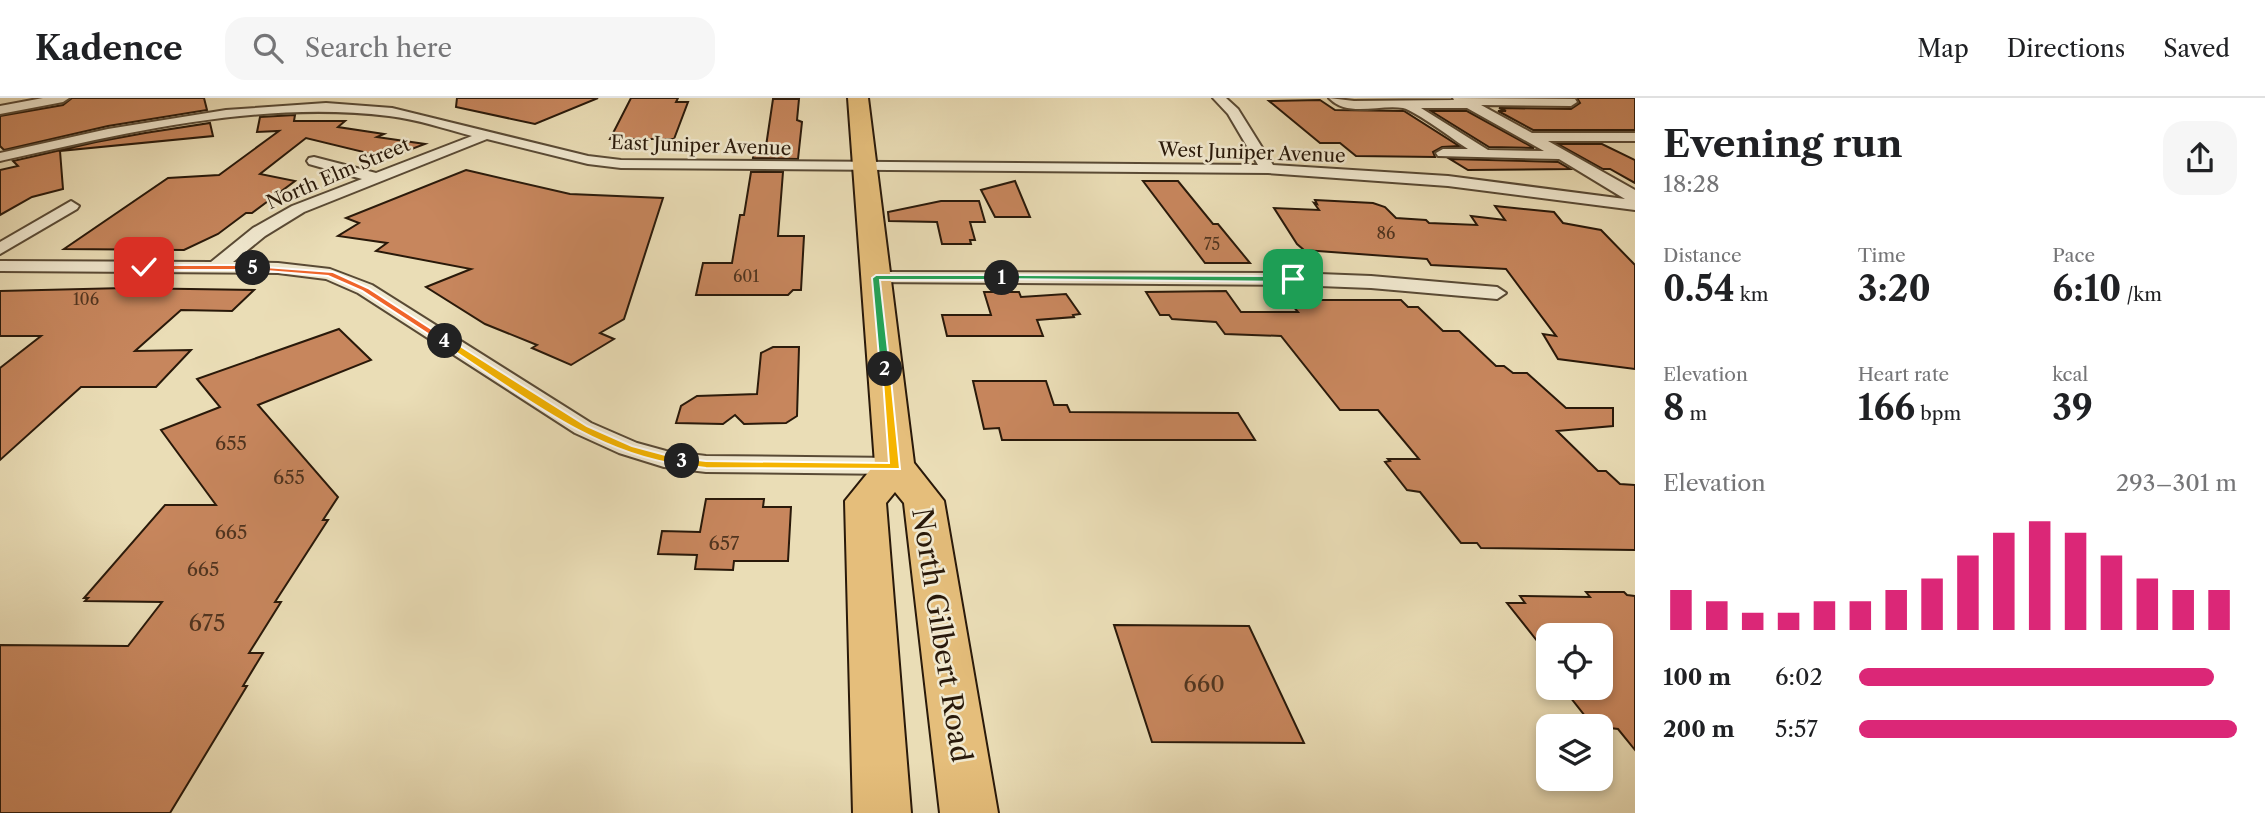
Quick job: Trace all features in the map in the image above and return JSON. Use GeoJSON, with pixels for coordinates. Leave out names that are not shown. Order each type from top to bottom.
{"type":"FeatureCollection","features":[{"type":"Feature","properties":{"kind":"main road"},"geometry":{"type":"LineString","coordinates":[[858,98],[895,466],[865,502],[882,813]]}},
{"type":"Feature","properties":{"kind":"main road","name":"North Gilbert Road"},"geometry":{"type":"LineString","coordinates":[[895,466],[924,501],[969,813]]}},
{"type":"Feature","properties":{"kind":"street"},"geometry":{"type":"LineString","coordinates":[[0,110],[63,98]]}},
{"type":"Feature","properties":{"kind":"street"},"geometry":{"type":"LineString","coordinates":[[226,114],[229,98]]}},
{"type":"Feature","properties":{"kind":"street"},"geometry":{"type":"LineString","coordinates":[[326,107],[339,98]]}},
{"type":"Feature","properties":{"kind":"street"},"geometry":{"type":"LineString","coordinates":[[1219,98],[1233,112],[1268,169]]}},
{"type":"Feature","properties":{"kind":"street"},"geometry":{"type":"LineString","coordinates":[[1335,98],[1342,103],[1354,104],[1401,101],[1571,102]]}},
{"type":"Feature","properties":{"kind":"street"},"geometry":{"type":"LineString","coordinates":[[1401,101],[1486,154]]}},
{"type":"Feature","properties":{"kind":"street"},"geometry":{"type":"LineString","coordinates":[[1465,101],[1632,195],[1635,205]]}},
{"type":"Feature","properties":{"kind":"street","name":"East Juniper Avenue"},"geometry":{"type":"LineString","coordinates":[[0,157],[121,131],[226,114],[326,107],[392,112],[588,160],[621,164],[865,167]]}},
{"type":"Feature","properties":{"kind":"street","name":"North Elm Street"},"geometry":{"type":"LineString","coordinates":[[216,267],[277,220],[486,135]]}},
{"type":"Feature","properties":{"kind":"street"},"geometry":{"type":"LineString","coordinates":[[1528,137],[1635,137]]}},
{"type":"Feature","properties":{"kind":"street"},"geometry":{"type":"LineString","coordinates":[[1443,153],[1560,155]]}},
{"type":"Feature","properties":{"kind":"street"},"geometry":{"type":"LineString","coordinates":[[314,161],[377,178]]}},
{"type":"Feature","properties":{"kind":"street","name":"West Juniper Avenue"},"geometry":{"type":"LineString","coordinates":[[865,167],[1268,169],[1448,181],[1635,205]]}},
{"type":"Feature","properties":{"kind":"street"},"geometry":{"type":"LineString","coordinates":[[1585,198],[1581,185],[1583,180],[1635,180]]}},
{"type":"Feature","properties":{"kind":"street"},"geometry":{"type":"LineString","coordinates":[[0,249],[71,206]]}},
{"type":"Feature","properties":{"kind":"street"},"geometry":{"type":"LineString","coordinates":[[0,266],[216,267],[302,270],[330,274],[347,280],[583,428],[628,448],[664,459],[706,464],[895,466]]}},
{"type":"Feature","properties":{"kind":"street"},"geometry":{"type":"LineString","coordinates":[[876,278],[1293,279],[1382,283],[1497,293]]}},
{"type":"Feature","properties":{"kind":"building"},"geometry":{"type":"Polygon","coordinates":[[[72,98],[204,98],[207,110],[108,126],[4,150],[0,146],[0,116],[63,105],[72,98]]]}},
{"type":"Feature","properties":{"kind":"building"},"geometry":{"type":"Polygon","coordinates":[[[457,98],[598,98],[535,124],[456,107],[457,98]]]}},
{"type":"Feature","properties":{"kind":"building"},"geometry":{"type":"Polygon","coordinates":[[[631,98],[678,98],[676,102],[688,102],[674,139],[610,139],[631,98]]]}},
{"type":"Feature","properties":{"kind":"building"},"geometry":{"type":"Polygon","coordinates":[[[1577,98],[1635,98],[1635,130],[1533,130],[1498,111],[1506,111],[1499,108],[1571,109],[1580,103],[1577,98]]]}},
{"type":"Feature","properties":{"kind":"building"},"geometry":{"type":"Polygon","coordinates":[[[773,99],[799,99],[797,120],[802,122],[798,159],[753,158],[754,148],[765,153],[773,99]]]}},
{"type":"Feature","properties":{"kind":"building"},"geometry":{"type":"Polygon","coordinates":[[[1320,100],[1335,110],[1404,111],[1459,146],[1442,147],[1433,152],[1435,157],[1356,156],[1340,143],[1320,143],[1269,101],[1320,100]]]}},
{"type":"Feature","properties":{"kind":"building"},"geometry":{"type":"Polygon","coordinates":[[[1431,111],[1467,111],[1534,148],[1489,147],[1431,111]]]}},
{"type":"Feature","properties":{"kind":"building"},"geometry":{"type":"Polygon","coordinates":[[[295,115],[294,121],[345,121],[338,127],[384,134],[377,137],[425,144],[388,158],[306,138],[260,174],[295,181],[252,213],[246,213],[218,234],[184,250],[64,249],[168,178],[219,175],[279,131],[257,132],[260,117],[295,115]]]}},
{"type":"Feature","properties":{"kind":"building"},"geometry":{"type":"Polygon","coordinates":[[[210,123],[213,136],[60,151],[63,189],[32,197],[0,215],[0,170],[18,166],[13,161],[96,142],[210,123]]]}},
{"type":"Feature","properties":{"kind":"building"},"geometry":{"type":"Polygon","coordinates":[[[1558,144],[1602,144],[1635,160],[1635,183],[1610,169],[1603,169],[1558,144]]]}},
{"type":"Feature","properties":{"kind":"building"},"geometry":{"type":"Polygon","coordinates":[[[1450,159],[1558,162],[1570,169],[1468,170],[1450,159]]]}},
{"type":"Feature","properties":{"kind":"building"},"geometry":{"type":"Polygon","coordinates":[[[466,170],[570,194],[663,198],[624,319],[600,333],[614,339],[571,365],[532,348],[537,345],[485,324],[426,287],[471,269],[376,251],[387,243],[338,236],[359,223],[346,218],[466,170]]]}},
{"type":"Feature","properties":{"kind":"building"},"geometry":{"type":"Polygon","coordinates":[[[751,172],[783,172],[778,236],[804,236],[801,290],[793,290],[788,295],[696,295],[703,263],[732,263],[751,172]]]}},
{"type":"Feature","properties":{"kind":"building"},"geometry":{"type":"Polygon","coordinates":[[[1015,181],[1030,217],[995,217],[981,190],[1015,181]]]}},
{"type":"Feature","properties":{"kind":"building"},"geometry":{"type":"Polygon","coordinates":[[[1143,181],[1178,181],[1250,263],[1205,263],[1143,181]]]}},
{"type":"Feature","properties":{"kind":"building"},"geometry":{"type":"Polygon","coordinates":[[[1315,200],[1373,203],[1385,207],[1396,218],[1426,220],[1429,223],[1477,225],[1471,216],[1505,220],[1495,206],[1554,212],[1563,223],[1601,230],[1635,265],[1635,369],[1558,359],[1543,334],[1556,336],[1506,269],[1431,265],[1427,259],[1304,250],[1297,244],[1274,208],[1319,210],[1315,200]]]}},
{"type":"Feature","properties":{"kind":"building"},"geometry":{"type":"Polygon","coordinates":[[[941,201],[979,201],[985,222],[970,222],[975,240],[970,240],[971,244],[942,244],[937,222],[889,221],[888,212],[941,201]]]}},
{"type":"Feature","properties":{"kind":"building"},"geometry":{"type":"Polygon","coordinates":[[[125,288],[254,290],[232,311],[181,310],[135,351],[191,350],[156,387],[81,387],[0,460],[0,368],[41,336],[0,336],[0,291],[125,288]]]}},
{"type":"Feature","properties":{"kind":"building"},"geometry":{"type":"Polygon","coordinates":[[[1226,291],[1241,312],[1298,312],[1288,300],[1401,300],[1408,307],[1418,307],[1443,331],[1459,331],[1496,366],[1504,366],[1513,373],[1527,373],[1566,408],[1613,408],[1613,426],[1557,431],[1598,471],[1606,471],[1620,484],[1635,485],[1635,550],[1481,548],[1477,543],[1461,543],[1420,492],[1407,490],[1385,462],[1390,461],[1388,459],[1419,459],[1378,410],[1340,410],[1281,336],[1225,334],[1216,322],[1172,319],[1169,315],[1160,315],[1146,292],[1226,291]]]}},
{"type":"Feature","properties":{"kind":"building"},"geometry":{"type":"Polygon","coordinates":[[[984,292],[1019,292],[1021,297],[1066,294],[1080,314],[1073,315],[1074,317],[1037,320],[1043,336],[947,336],[942,315],[991,315],[984,292]]]}},
{"type":"Feature","properties":{"kind":"building"},"geometry":{"type":"Polygon","coordinates":[[[339,329],[371,360],[258,405],[338,497],[323,520],[328,520],[275,602],[281,602],[249,653],[263,653],[243,686],[247,686],[170,813],[0,813],[0,645],[128,646],[162,602],[85,601],[88,598],[84,598],[165,505],[216,505],[161,430],[220,407],[197,379],[339,329]]]}},
{"type":"Feature","properties":{"kind":"building"},"geometry":{"type":"Polygon","coordinates":[[[773,347],[799,347],[797,416],[786,423],[744,424],[735,415],[723,424],[676,423],[681,406],[697,396],[757,394],[761,353],[773,347]]]}},
{"type":"Feature","properties":{"kind":"building"},"geometry":{"type":"Polygon","coordinates":[[[973,381],[1046,381],[1054,405],[1067,405],[1070,412],[1238,413],[1255,440],[1002,440],[999,428],[984,429],[973,381]]]}},
{"type":"Feature","properties":{"kind":"building"},"geometry":{"type":"Polygon","coordinates":[[[706,499],[764,499],[763,507],[791,507],[788,561],[734,561],[733,570],[695,569],[697,555],[658,554],[662,531],[700,532],[706,499]]]}},
{"type":"Feature","properties":{"kind":"building"},"geometry":{"type":"Polygon","coordinates":[[[1586,592],[1624,592],[1635,596],[1635,750],[1618,729],[1613,728],[1613,714],[1584,714],[1572,700],[1613,700],[1613,623],[1536,623],[1536,640],[1507,603],[1525,603],[1520,596],[1590,597],[1586,592]]]}},
{"type":"Feature","properties":{"kind":"building"},"geometry":{"type":"Polygon","coordinates":[[[1114,625],[1249,626],[1304,743],[1152,742],[1114,625]]]}},
{"type":"Feature","properties":{"kind":"route"},"geometry":{"type":"LineString","coordinates":[[144,267],[278,268],[330,274],[365,289],[583,428],[628,448],[664,459],[706,464],[809,466],[895,466],[876,278],[1293,279]]}}]}
